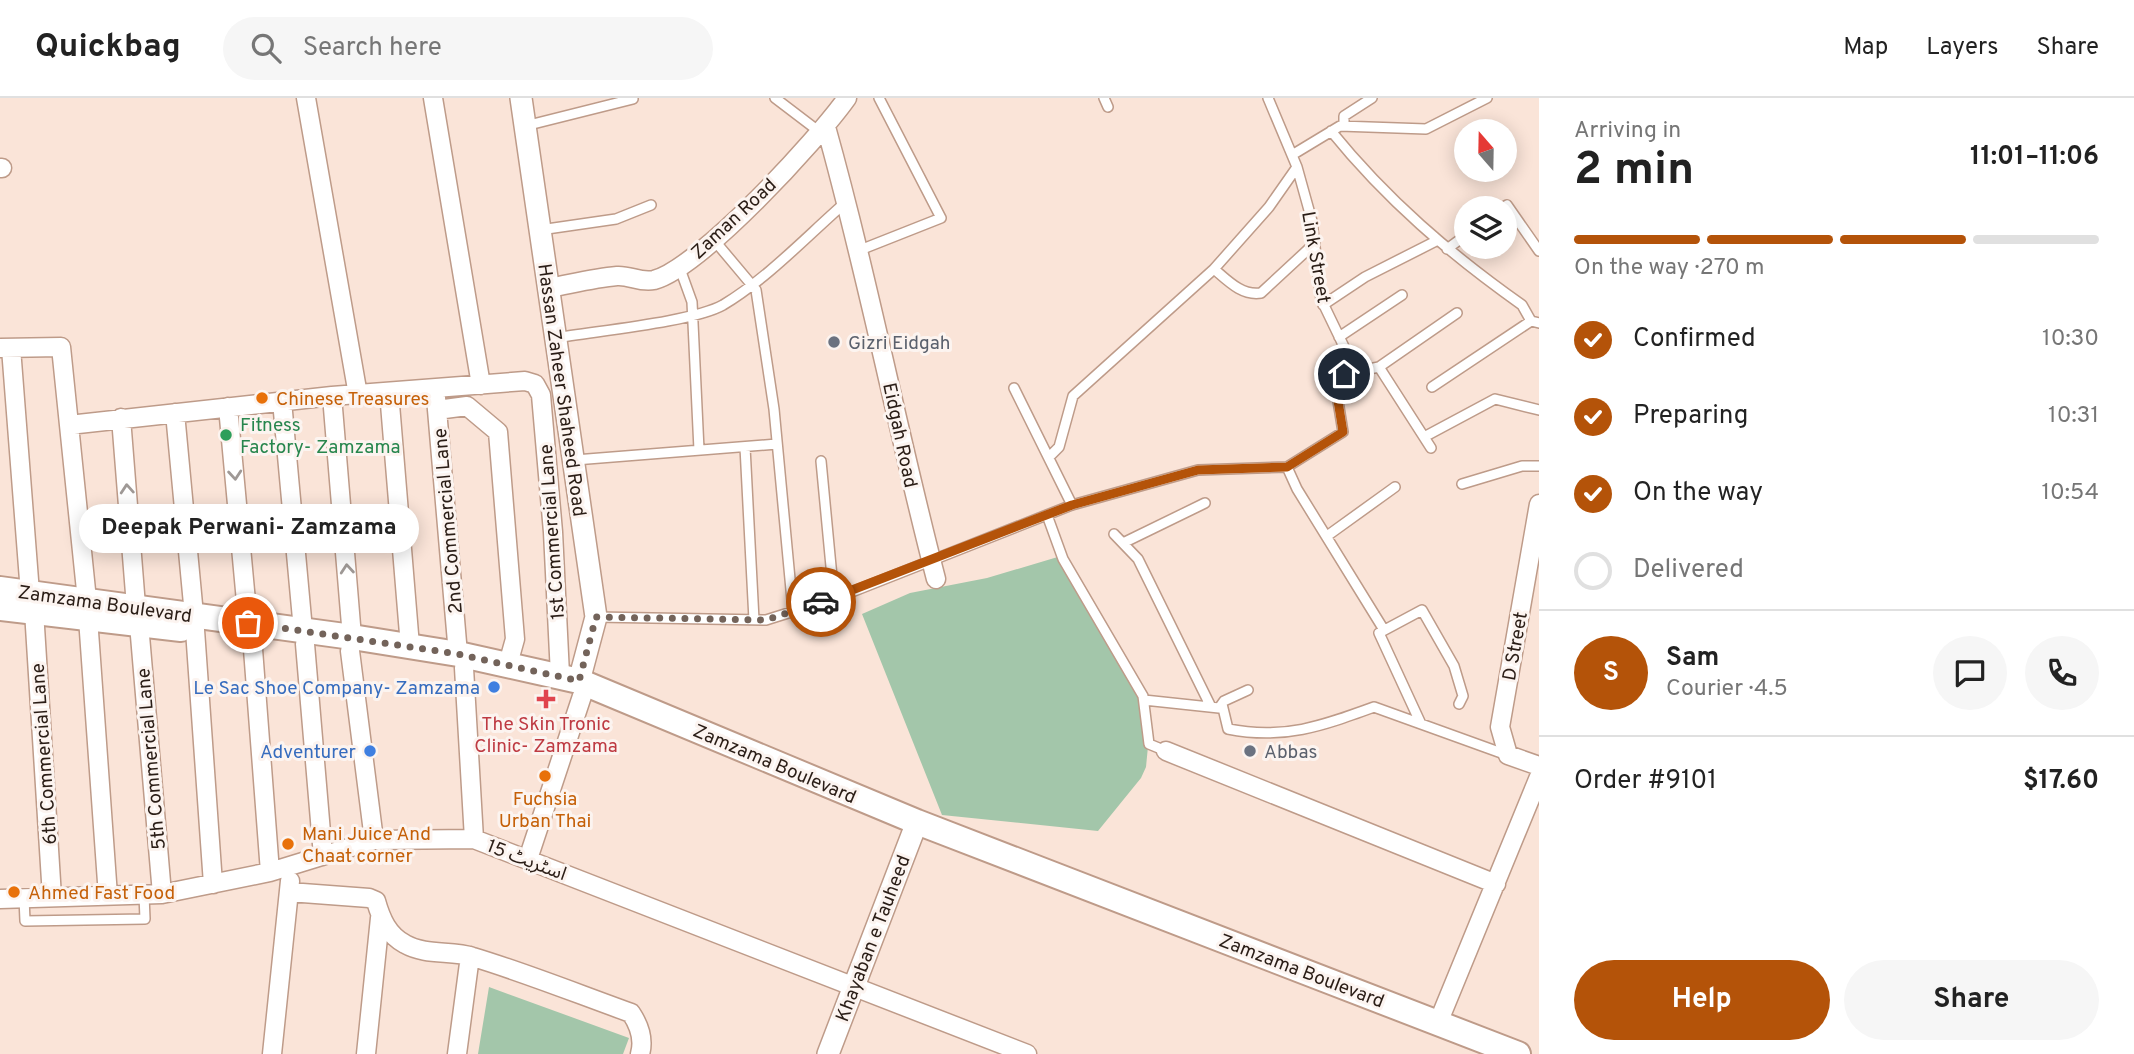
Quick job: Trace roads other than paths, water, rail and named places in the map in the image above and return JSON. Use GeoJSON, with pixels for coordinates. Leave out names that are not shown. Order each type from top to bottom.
{"type":"FeatureCollection","features":[{"type":"Feature","properties":{"kind":"main road","name":"Zamzama Boulevard"},"geometry":{"type":"LineString","coordinates":[[0,589],[32,602],[351,644],[461,661],[574,684]]}},
{"type":"Feature","properties":{"kind":"main road","name":"Zamzama Boulevard"},"geometry":{"type":"LineString","coordinates":[[0,608],[32,602]]}},
{"type":"Feature","properties":{"kind":"main road","name":"Zamzama Boulevard"},"geometry":{"type":"LineString","coordinates":[[351,644],[410,646],[461,661],[509,664],[574,684],[914,829],[1474,1054]]}},
{"type":"Feature","properties":{"kind":"main road","name":"Zamzama Boulevard"},"geometry":{"type":"LineString","coordinates":[[914,829],[1518,1054]]}},
{"type":"Feature","properties":{"kind":"street"},"geometry":{"type":"LineString","coordinates":[[306,98],[358,395]]}},
{"type":"Feature","properties":{"kind":"street"},"geometry":{"type":"LineString","coordinates":[[69,425],[332,396],[481,385],[433,98]]}},
{"type":"Feature","properties":{"kind":"street","name":"Hassan Zaheer Shaheed Road"},"geometry":{"type":"LineString","coordinates":[[521,98],[596,617],[574,684]]}},
{"type":"Feature","properties":{"kind":"street","name":"Zaman Road"},"geometry":{"type":"LineString","coordinates":[[549,288],[617,276],[643,282],[654,280],[679,267],[714,240],[823,130],[847,98]]}},
{"type":"Feature","properties":{"kind":"street","name":"Eidgah Road"},"geometry":{"type":"LineString","coordinates":[[823,130],[860,250],[936,579]]}},
{"type":"Feature","properties":{"kind":"street"},"geometry":{"type":"LineString","coordinates":[[6,348],[61,347],[88,609],[108,896]]}},
{"type":"Feature","properties":{"kind":"street","name":"6th Commercial Lane"},"geometry":{"type":"LineString","coordinates":[[6,348],[32,602],[52,897]]}},
{"type":"Feature","properties":{"kind":"street","name":"1st Commercial Lane"},"geometry":{"type":"LineString","coordinates":[[481,385],[530,382],[539,389],[553,532],[574,684]]}},
{"type":"Feature","properties":{"kind":"street","name":"2nd Commercial Lane"},"geometry":{"type":"LineString","coordinates":[[435,388],[461,661],[474,839]]}},
{"type":"Feature","properties":{"kind":"street"},"geometry":{"type":"LineString","coordinates":[[389,392],[410,646]]}},
{"type":"Feature","properties":{"kind":"street"},"geometry":{"type":"LineString","coordinates":[[332,396],[351,644],[374,840]]}},
{"type":"Feature","properties":{"kind":"street"},"geometry":{"type":"LineString","coordinates":[[282,401],[323,856]]}},
{"type":"Feature","properties":{"kind":"street"},"geometry":{"type":"LineString","coordinates":[[228,407],[270,872]]}},
{"type":"Feature","properties":{"kind":"street"},"geometry":{"type":"LineString","coordinates":[[437,410],[467,407],[498,432],[515,639],[509,664]]}},
{"type":"Feature","properties":{"kind":"street"},"geometry":{"type":"LineString","coordinates":[[175,413],[195,623],[213,884]]}},
{"type":"Feature","properties":{"kind":"street","name":"5th Commercial Lane"},"geometry":{"type":"LineString","coordinates":[[121,418],[137,615],[153,895]]}},
{"type":"Feature","properties":{"kind":"street","name":"D Street"},"geometry":{"type":"LineString","coordinates":[[1508,755],[1500,727],[1539,504]]}},
{"type":"Feature","properties":{"kind":"street"},"geometry":{"type":"LineString","coordinates":[[528,859],[574,684]]}},
{"type":"Feature","properties":{"kind":"street"},"geometry":{"type":"LineString","coordinates":[[1166,751],[1496,884]]}},
{"type":"Feature","properties":{"kind":"street"},"geometry":{"type":"LineString","coordinates":[[1508,755],[1539,766]]}},
{"type":"Feature","properties":{"kind":"street"},"geometry":{"type":"LineString","coordinates":[[1438,1023],[1539,777]]}},
{"type":"Feature","properties":{"kind":"street","name":"Khayaban e Tauheed"},"geometry":{"type":"LineString","coordinates":[[828,1054],[914,829]]}},
{"type":"Feature","properties":{"kind":"street","name":"اسٹریٹ 15"},"geometry":{"type":"LineString","coordinates":[[0,899],[153,895],[291,867],[374,840],[474,839],[1027,1054]]}},
{"type":"Feature","properties":{"kind":"street"},"geometry":{"type":"LineString","coordinates":[[272,1054],[291,867]]}},
{"type":"Feature","properties":{"kind":"street"},"geometry":{"type":"LineString","coordinates":[[289,892],[369,898],[376,901],[380,918],[366,1054]]}},
{"type":"Feature","properties":{"kind":"street"},"geometry":{"type":"LineString","coordinates":[[380,918],[405,944],[421,951],[470,956],[631,1013],[639,1031],[642,1045],[640,1054]]}},
{"type":"Feature","properties":{"kind":"street"},"geometry":{"type":"LineString","coordinates":[[457,1054],[470,956]]}},
{"type":"Feature","properties":{"kind":"lane"},"geometry":{"type":"LineString","coordinates":[[775,98],[823,130]]}},
{"type":"Feature","properties":{"kind":"lane"},"geometry":{"type":"LineString","coordinates":[[860,250],[941,218],[880,98]]}},
{"type":"Feature","properties":{"kind":"lane","name":"Link Street"},"geometry":{"type":"LineString","coordinates":[[1268,98],[1297,167],[1312,221],[1324,305],[1349,355],[1338,401],[1343,432],[1287,467]]}},
{"type":"Feature","properties":{"kind":"lane"},"geometry":{"type":"LineString","coordinates":[[1344,126],[1344,117],[1372,98]]}},
{"type":"Feature","properties":{"kind":"lane"},"geometry":{"type":"LineString","coordinates":[[1292,155],[1344,126],[1426,129],[1487,98]]}},
{"type":"Feature","properties":{"kind":"lane"},"geometry":{"type":"LineString","coordinates":[[525,126],[633,99]]}},
{"type":"Feature","properties":{"kind":"lane"},"geometry":{"type":"LineString","coordinates":[[1331,131],[1365,174],[1417,220],[1436,241],[1522,305],[1535,322],[1432,387]]}},
{"type":"Feature","properties":{"kind":"lane"},"geometry":{"type":"LineString","coordinates":[[1050,456],[1059,447],[1073,396],[1214,269],[1269,207],[1297,167]]}},
{"type":"Feature","properties":{"kind":"lane"},"geometry":{"type":"LineString","coordinates":[[556,338],[693,315],[721,306],[753,283],[847,201]]}},
{"type":"Feature","properties":{"kind":"lane"},"geometry":{"type":"LineString","coordinates":[[540,230],[616,219],[651,205]]}},
{"type":"Feature","properties":{"kind":"lane"},"geometry":{"type":"LineString","coordinates":[[1517,219],[1539,251]]}},
{"type":"Feature","properties":{"kind":"lane"},"geometry":{"type":"LineString","coordinates":[[714,240],[753,283],[775,409],[793,611]]}},
{"type":"Feature","properties":{"kind":"lane"},"geometry":{"type":"LineString","coordinates":[[1324,305],[1365,277],[1436,241]]}},
{"type":"Feature","properties":{"kind":"lane"},"geometry":{"type":"LineString","coordinates":[[1214,269],[1239,289],[1251,295],[1261,293],[1315,243]]}},
{"type":"Feature","properties":{"kind":"lane"},"geometry":{"type":"LineString","coordinates":[[1447,250],[1454,244]]}},
{"type":"Feature","properties":{"kind":"lane"},"geometry":{"type":"LineString","coordinates":[[679,267],[692,302],[699,450]]}},
{"type":"Feature","properties":{"kind":"lane"},"geometry":{"type":"LineString","coordinates":[[1339,337],[1402,295]]}},
{"type":"Feature","properties":{"kind":"lane"},"geometry":{"type":"LineString","coordinates":[[1344,374],[1379,367],[1457,313]]}},
{"type":"Feature","properties":{"kind":"lane"},"geometry":{"type":"LineString","coordinates":[[1379,367],[1431,448]]}},
{"type":"Feature","properties":{"kind":"lane"},"geometry":{"type":"LineString","coordinates":[[1014,388],[1072,505]]}},
{"type":"Feature","properties":{"kind":"lane"},"geometry":{"type":"LineString","coordinates":[[1424,437],[1495,399],[1539,410]]}},
{"type":"Feature","properties":{"kind":"lane"},"geometry":{"type":"LineString","coordinates":[[573,460],[777,444]]}},
{"type":"Feature","properties":{"kind":"lane"},"geometry":{"type":"LineString","coordinates":[[745,447],[754,620]]}},
{"type":"Feature","properties":{"kind":"lane"},"geometry":{"type":"LineString","coordinates":[[821,461],[834,598]]}},
{"type":"Feature","properties":{"kind":"lane"},"geometry":{"type":"LineString","coordinates":[[1462,484],[1522,466],[1539,466]]}},
{"type":"Feature","properties":{"kind":"lane"},"geometry":{"type":"LineString","coordinates":[[596,617],[766,620],[834,598],[1072,505],[1198,470],[1287,467],[1384,630]]}},
{"type":"Feature","properties":{"kind":"lane"},"geometry":{"type":"LineString","coordinates":[[1327,536],[1395,487]]}},
{"type":"Feature","properties":{"kind":"lane"},"geometry":{"type":"LineString","coordinates":[[1123,543],[1205,503]]}},
{"type":"Feature","properties":{"kind":"lane"},"geometry":{"type":"LineString","coordinates":[[1047,515],[1063,559],[1144,700],[1149,744],[1166,751]]}},
{"type":"Feature","properties":{"kind":"lane"},"geometry":{"type":"LineString","coordinates":[[1114,534],[1138,559],[1211,707]]}},
{"type":"Feature","properties":{"kind":"lane"},"geometry":{"type":"LineString","coordinates":[[1421,724],[1379,633],[1422,610],[1454,666],[1463,696],[1459,704]]}},
{"type":"Feature","properties":{"kind":"lane"},"geometry":{"type":"LineString","coordinates":[[1144,700],[1219,708],[1248,690]]}},
{"type":"Feature","properties":{"kind":"lane"},"geometry":{"type":"LineString","coordinates":[[1222,704],[1228,729],[1260,735],[1321,727],[1374,707],[1508,755]]}},
{"type":"Feature","properties":{"kind":"lane"},"geometry":{"type":"LineString","coordinates":[[24,898],[25,921],[145,919],[153,895]]}},
{"type":"Feature","properties":{"kind":"place","name":"Gizri Eidgah"},"geometry":{"type":"Point","coordinates":[834,342]}},
{"type":"Feature","properties":{"kind":"place","name":"Chinese Treasures"},"geometry":{"type":"Point","coordinates":[262,398]}},
{"type":"Feature","properties":{"kind":"place","name":"Fitness Factory- Zamzama"},"geometry":{"type":"Point","coordinates":[226,435]}},
{"type":"Feature","properties":{"kind":"place","name":"Deepak Perwani- Zamzama"},"geometry":{"type":"Point","coordinates":[248,623]}},
{"type":"Feature","properties":{"kind":"place","name":"Le Sac Shoe Company- Zamzama"},"geometry":{"type":"Point","coordinates":[494,687]}},
{"type":"Feature","properties":{"kind":"place","name":"The Skin Tronic Clinic- Zamzama"},"geometry":{"type":"Point","coordinates":[546,699]}},
{"type":"Feature","properties":{"kind":"place","name":"Adventurer"},"geometry":{"type":"Point","coordinates":[370,751]}},
{"type":"Feature","properties":{"kind":"place","name":"Abbas"},"geometry":{"type":"Point","coordinates":[1250,751]}},
{"type":"Feature","properties":{"kind":"place","name":"Fuchsia Urban Thai"},"geometry":{"type":"Point","coordinates":[545,776]}},
{"type":"Feature","properties":{"kind":"place","name":"Mani Juice And Chaat corner"},"geometry":{"type":"Point","coordinates":[288,844]}},
{"type":"Feature","properties":{"kind":"place","name":"Ahmed Fast Food"},"geometry":{"type":"Point","coordinates":[14,892]}}]}
